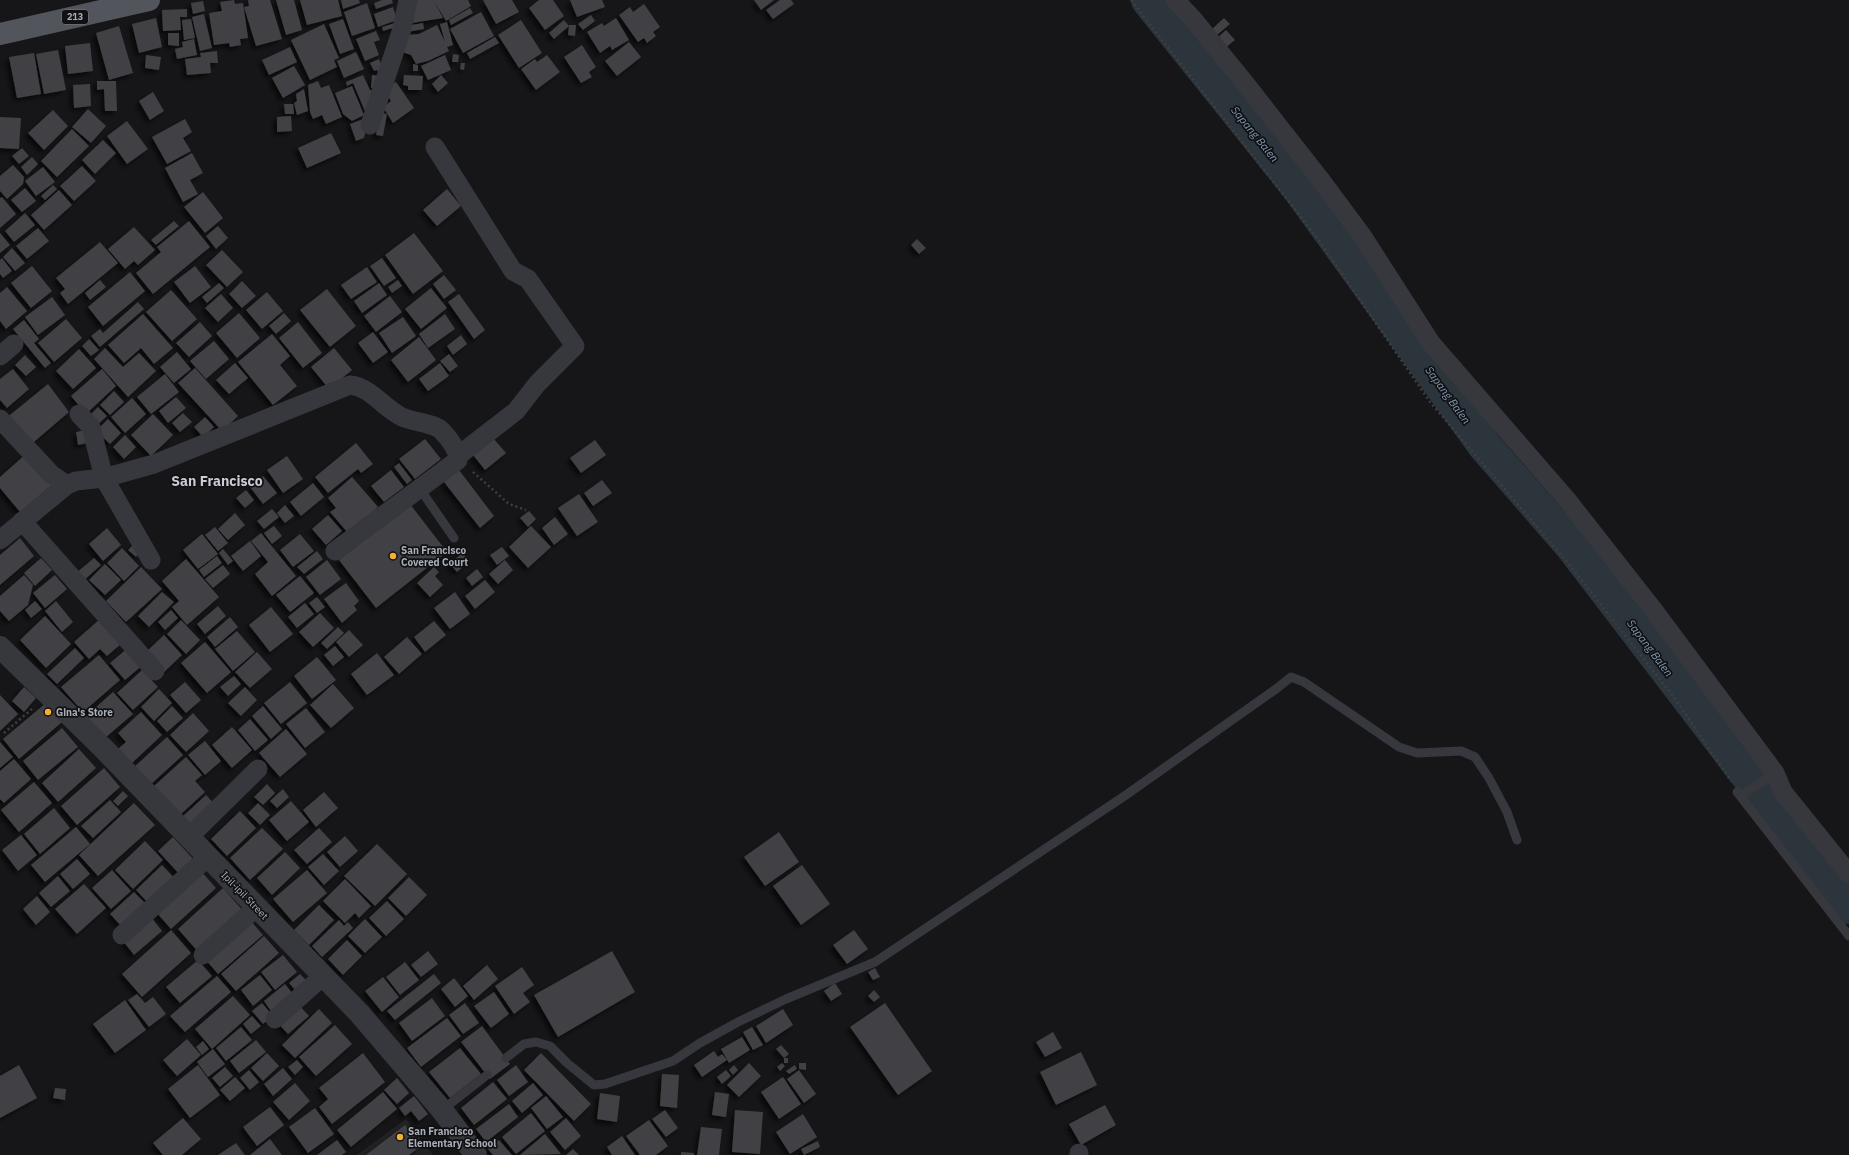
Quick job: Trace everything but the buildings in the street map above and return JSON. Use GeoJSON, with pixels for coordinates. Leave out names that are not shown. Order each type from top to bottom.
{"type":"FeatureCollection","features":[{"type":"Feature","properties":{"kind":"main road","name":"213"},"geometry":{"type":"LineString","coordinates":[[0,34],[149,0]]}},
{"type":"Feature","properties":{"kind":"street"},"geometry":{"type":"LineString","coordinates":[[370,125],[402,29],[408,0]]}},
{"type":"Feature","properties":{"kind":"street"},"geometry":{"type":"LineString","coordinates":[[1175,0],[1208,38],[1320,179],[1363,238],[1431,343],[1568,501],[1652,608],[1775,773],[1783,792],[1849,874]]}},
{"type":"Feature","properties":{"kind":"street"},"geometry":{"type":"LineString","coordinates":[[334,552],[420,489],[516,411],[537,384],[575,346],[528,280],[513,271],[435,147]]}},
{"type":"Feature","properties":{"kind":"street"},"geometry":{"type":"LineString","coordinates":[[155,671],[8,529],[67,485],[76,481],[104,478],[154,464],[350,385],[360,386],[389,410],[403,418],[442,430],[459,458]]}},
{"type":"Feature","properties":{"kind":"street"},"geometry":{"type":"LineString","coordinates":[[79,414],[90,427],[104,478],[151,560]]}},
{"type":"Feature","properties":{"kind":"street"},"geometry":{"type":"LineString","coordinates":[[0,419],[51,474],[67,485]]}},
{"type":"Feature","properties":{"kind":"street","name":"Ipil-ipil Street"},"geometry":{"type":"LineString","coordinates":[[0,647],[103,748],[360,1014],[442,1110],[476,1155]]}},
{"type":"Feature","properties":{"kind":"street"},"geometry":{"type":"LineString","coordinates":[[189,837],[258,769]]}},
{"type":"Feature","properties":{"kind":"street"},"geometry":{"type":"LineString","coordinates":[[122,935],[208,857]]}},
{"type":"Feature","properties":{"kind":"street"},"geometry":{"type":"LineString","coordinates":[[203,955],[257,907]]}},
{"type":"Feature","properties":{"kind":"street"},"geometry":{"type":"LineString","coordinates":[[275,1019],[323,976]]}},
{"type":"Feature","properties":{"kind":"lane"},"geometry":{"type":"LineString","coordinates":[[420,489],[454,538]]}},
{"type":"Feature","properties":{"kind":"lane"},"geometry":{"type":"LineString","coordinates":[[506,1058],[524,1044],[536,1042],[550,1046],[567,1063],[594,1085],[605,1084],[673,1061],[700,1043],[738,1022],[786,999],[876,962],[1120,800],[1291,677],[1304,682],[1399,748],[1417,753],[1461,751],[1475,757],[1489,778],[1507,812],[1517,840]]}},
{"type":"Feature","properties":{"kind":"lane"},"geometry":{"type":"LineString","coordinates":[[1775,773],[1739,794],[1849,936]]}},
{"type":"Feature","properties":{"kind":"lane"},"geometry":{"type":"LineString","coordinates":[[442,1110],[487,1075]]}},
{"type":"Feature","properties":{"kind":"path"},"geometry":{"type":"LineString","coordinates":[[1131,0],[1318,238],[1430,402],[1568,563],[1676,700],[1739,794]]}},
{"type":"Feature","properties":{"kind":"path"},"geometry":{"type":"LineString","coordinates":[[459,458],[509,504],[526,510]]}},
{"type":"Feature","properties":{"kind":"path"},"geometry":{"type":"LineString","coordinates":[[4,733],[49,694]]}},
{"type":"Feature","properties":{"kind":"shaded area","name":"San Francisco Elementary School"},"geometry":{"type":"Polygon","coordinates":[[[406,1119],[433,1155],[357,1155],[406,1119]]]}},
{"type":"Feature","properties":{"kind":"waterway","name":"Sapang Balen"},"geometry":{"type":"LineString","coordinates":[[1148,0],[1297,186],[1484,445],[1571,545],[1754,784]]}},
{"type":"Feature","properties":{"kind":"waterway","name":"Sapang Balen"},"geometry":{"type":"LineString","coordinates":[[1759,790],[1849,907]]}},
{"type":"Feature","properties":{"kind":"place","name":"San Francisco Covered Court"},"geometry":{"type":"Point","coordinates":[393,556]}},
{"type":"Feature","properties":{"kind":"place","name":"Gina's Store"},"geometry":{"type":"Point","coordinates":[48,712]}},
{"type":"Feature","properties":{"kind":"place","name":"San Francisco Elementary School"},"geometry":{"type":"Point","coordinates":[400,1137]}},
{"type":"Feature","properties":{"kind":"district","name":"San Francisco"},"geometry":{"type":"Point","coordinates":[217,481]}}]}
